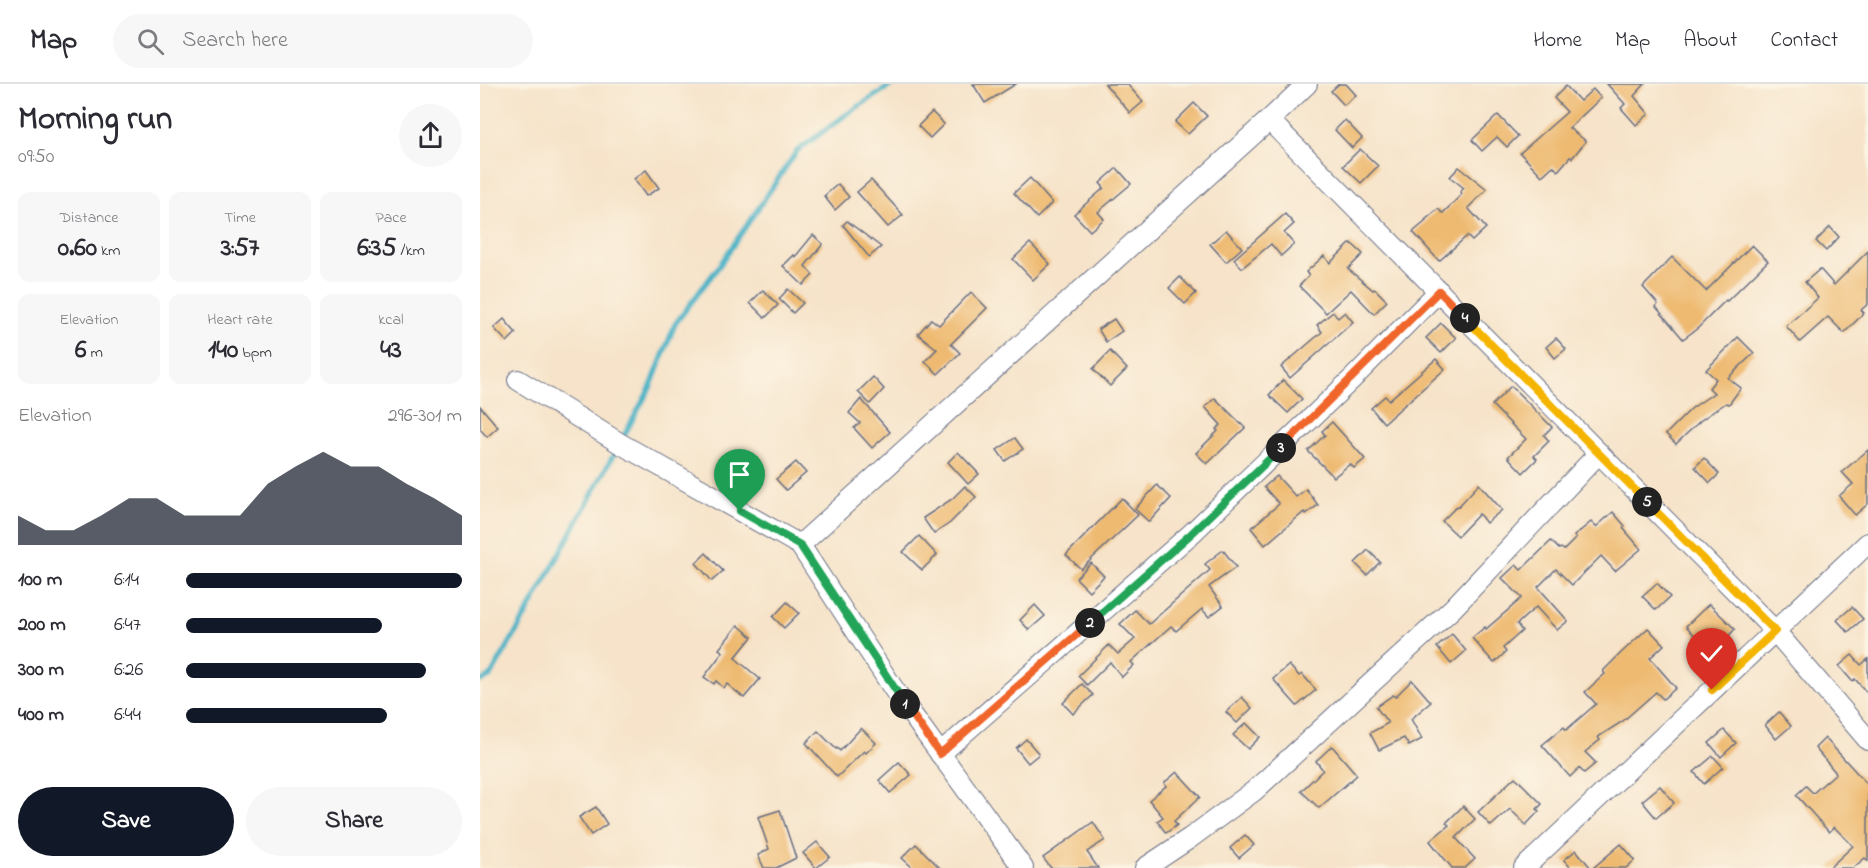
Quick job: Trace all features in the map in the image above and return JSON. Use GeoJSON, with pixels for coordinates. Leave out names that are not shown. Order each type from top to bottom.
{"type":"FeatureCollection","features":[{"type":"Feature","properties":{"kind":"street"},"geometry":{"type":"LineString","coordinates":[[800,545],[1307,84]]}},
{"type":"Feature","properties":{"kind":"street"},"geometry":{"type":"LineString","coordinates":[[1269,120],[1775,631],[1868,740]]}},
{"type":"Feature","properties":{"kind":"street"},"geometry":{"type":"LineString","coordinates":[[940,754],[1192,533],[1354,377],[1439,291]]}},
{"type":"Feature","properties":{"kind":"street"},"geometry":{"type":"LineString","coordinates":[[518,380],[621,444],[800,545],[895,691],[1023,868]]}},
{"type":"Feature","properties":{"kind":"street"},"geometry":{"type":"LineString","coordinates":[[1145,868],[1190,838],[1262,783],[1453,608],[1599,453]]}},
{"type":"Feature","properties":{"kind":"street"},"geometry":{"type":"LineString","coordinates":[[1524,868],[1868,543]]}},
{"type":"Feature","properties":{"kind":"building"},"geometry":{"type":"Polygon","coordinates":[[[973,84],[1016,84],[985,103],[973,84]]]}},
{"type":"Feature","properties":{"kind":"building"},"geometry":{"type":"Polygon","coordinates":[[[1105,84],[1127,84],[1143,102],[1130,113],[1105,84]]]}},
{"type":"Feature","properties":{"kind":"building"},"geometry":{"type":"Polygon","coordinates":[[[1339,84],[1346,84],[1356,95],[1344,105],[1331,91],[1339,84]]]}},
{"type":"Feature","properties":{"kind":"building"},"geometry":{"type":"Polygon","coordinates":[[[1607,84],[1645,84],[1634,96],[1649,114],[1636,125],[1621,108],[1625,104],[1607,84]]]}},
{"type":"Feature","properties":{"kind":"building"},"geometry":{"type":"Polygon","coordinates":[[[1566,86],[1580,101],[1593,89],[1601,98],[1569,128],[1586,141],[1558,171],[1553,166],[1542,176],[1520,153],[1567,112],[1554,98],[1566,86]]]}},
{"type":"Feature","properties":{"kind":"building"},"geometry":{"type":"Polygon","coordinates":[[[1194,103],[1207,116],[1188,134],[1175,122],[1194,103]]]}},
{"type":"Feature","properties":{"kind":"building"},"geometry":{"type":"Polygon","coordinates":[[[932,112],[944,124],[930,138],[918,126],[932,112]]]}},
{"type":"Feature","properties":{"kind":"building"},"geometry":{"type":"Polygon","coordinates":[[[1498,115],[1518,136],[1507,147],[1497,137],[1482,151],[1472,140],[1498,115]]]}},
{"type":"Feature","properties":{"kind":"building"},"geometry":{"type":"Polygon","coordinates":[[[1345,120],[1362,138],[1352,148],[1335,130],[1345,120]]]}},
{"type":"Feature","properties":{"kind":"building"},"geometry":{"type":"Polygon","coordinates":[[[1360,149],[1378,166],[1361,183],[1343,166],[1360,149]]]}},
{"type":"Feature","properties":{"kind":"building"},"geometry":{"type":"Polygon","coordinates":[[[1459,167],[1487,189],[1468,208],[1486,228],[1472,241],[1467,236],[1439,261],[1413,232],[1438,209],[1443,213],[1462,194],[1460,192],[1464,188],[1450,177],[1459,167]]]}},
{"type":"Feature","properties":{"kind":"building"},"geometry":{"type":"Polygon","coordinates":[[[1117,168],[1131,184],[1098,212],[1104,219],[1090,231],[1074,214],[1104,188],[1100,183],[1117,168]]]}},
{"type":"Feature","properties":{"kind":"building"},"geometry":{"type":"Polygon","coordinates":[[[646,170],[659,188],[646,196],[634,179],[646,170]]]}},
{"type":"Feature","properties":{"kind":"building"},"geometry":{"type":"Polygon","coordinates":[[[1030,178],[1052,203],[1037,218],[1014,193],[1030,178]]]}},
{"type":"Feature","properties":{"kind":"building"},"geometry":{"type":"Polygon","coordinates":[[[871,180],[903,215],[888,227],[857,192],[871,180]]]}},
{"type":"Feature","properties":{"kind":"building"},"geometry":{"type":"Polygon","coordinates":[[[838,184],[849,197],[835,210],[824,196],[838,184]]]}},
{"type":"Feature","properties":{"kind":"building"},"geometry":{"type":"Polygon","coordinates":[[[1285,214],[1294,224],[1284,233],[1294,244],[1281,256],[1271,244],[1242,268],[1234,259],[1285,214]]]}},
{"type":"Feature","properties":{"kind":"building"},"geometry":{"type":"Polygon","coordinates":[[[847,221],[881,247],[869,257],[843,225],[847,221]]]}},
{"type":"Feature","properties":{"kind":"building"},"geometry":{"type":"Polygon","coordinates":[[[1830,227],[1839,237],[1826,251],[1816,241],[1830,227]]]}},
{"type":"Feature","properties":{"kind":"building"},"geometry":{"type":"Polygon","coordinates":[[[1226,230],[1242,248],[1226,262],[1210,244],[1226,230]]]}},
{"type":"Feature","properties":{"kind":"building"},"geometry":{"type":"Polygon","coordinates":[[[813,235],[823,244],[805,266],[813,275],[803,285],[783,266],[794,255],[795,257],[813,235]]]}},
{"type":"Feature","properties":{"kind":"building"},"geometry":{"type":"Polygon","coordinates":[[[1030,243],[1050,264],[1033,280],[1013,259],[1030,243]]]}},
{"type":"Feature","properties":{"kind":"building"},"geometry":{"type":"Polygon","coordinates":[[[1351,243],[1363,254],[1348,269],[1387,301],[1374,314],[1351,290],[1326,313],[1299,286],[1309,276],[1306,272],[1324,256],[1330,263],[1351,243]]]}},
{"type":"Feature","properties":{"kind":"building"},"geometry":{"type":"Polygon","coordinates":[[[1752,245],[1768,261],[1698,328],[1683,339],[1656,307],[1658,304],[1643,287],[1672,257],[1706,291],[1752,245]]]}},
{"type":"Feature","properties":{"kind":"building"},"geometry":{"type":"Polygon","coordinates":[[[1868,251],[1868,304],[1861,310],[1864,313],[1844,333],[1828,317],[1800,342],[1786,326],[1818,298],[1805,282],[1820,269],[1834,285],[1868,251]]]}},
{"type":"Feature","properties":{"kind":"building"},"geometry":{"type":"Polygon","coordinates":[[[1180,277],[1196,293],[1185,304],[1169,288],[1180,277]]]}},
{"type":"Feature","properties":{"kind":"building"},"geometry":{"type":"Polygon","coordinates":[[[788,289],[803,303],[793,313],[779,299],[788,289]]]}},
{"type":"Feature","properties":{"kind":"building"},"geometry":{"type":"Polygon","coordinates":[[[763,290],[778,305],[765,318],[750,303],[763,290]]]}},
{"type":"Feature","properties":{"kind":"building"},"geometry":{"type":"Polygon","coordinates":[[[971,292],[987,308],[951,344],[960,353],[938,374],[925,361],[937,349],[918,334],[931,319],[939,325],[971,292]]]}},
{"type":"Feature","properties":{"kind":"building"},"geometry":{"type":"Polygon","coordinates":[[[1333,312],[1338,318],[1345,312],[1353,322],[1290,378],[1281,367],[1322,332],[1317,325],[1333,312]]]}},
{"type":"Feature","properties":{"kind":"building"},"geometry":{"type":"Polygon","coordinates":[[[504,319],[516,333],[507,342],[494,328],[504,319]]]}},
{"type":"Feature","properties":{"kind":"building"},"geometry":{"type":"Polygon","coordinates":[[[1114,319],[1122,331],[1106,342],[1098,329],[1114,319]]]}},
{"type":"Feature","properties":{"kind":"building"},"geometry":{"type":"Polygon","coordinates":[[[1441,323],[1456,338],[1441,353],[1426,338],[1441,323]]]}},
{"type":"Feature","properties":{"kind":"building"},"geometry":{"type":"Polygon","coordinates":[[[1738,337],[1754,353],[1728,378],[1741,388],[1729,404],[1726,403],[1701,420],[1676,444],[1666,434],[1692,408],[1714,393],[1709,388],[1716,379],[1706,370],[1738,337]]]}},
{"type":"Feature","properties":{"kind":"building"},"geometry":{"type":"Polygon","coordinates":[[[1556,338],[1566,349],[1555,358],[1546,347],[1556,338]]]}},
{"type":"Feature","properties":{"kind":"building"},"geometry":{"type":"Polygon","coordinates":[[[1110,351],[1127,369],[1110,386],[1093,369],[1110,351]]]}},
{"type":"Feature","properties":{"kind":"building"},"geometry":{"type":"Polygon","coordinates":[[[1436,359],[1445,369],[1384,423],[1371,408],[1385,396],[1389,400],[1436,359]]]}},
{"type":"Feature","properties":{"kind":"building"},"geometry":{"type":"Polygon","coordinates":[[[873,377],[884,389],[870,404],[858,392],[873,377]]]}},
{"type":"Feature","properties":{"kind":"building"},"geometry":{"type":"Polygon","coordinates":[[[1283,380],[1302,399],[1288,413],[1269,395],[1283,380]]]}},
{"type":"Feature","properties":{"kind":"building"},"geometry":{"type":"Polygon","coordinates":[[[1511,386],[1552,427],[1544,435],[1549,441],[1534,456],[1537,459],[1523,473],[1508,457],[1526,439],[1492,405],[1511,386]]]}},
{"type":"Feature","properties":{"kind":"building"},"geometry":{"type":"Polygon","coordinates":[[[1215,398],[1245,428],[1207,464],[1196,453],[1221,425],[1205,407],[1215,398]]]}},
{"type":"Feature","properties":{"kind":"building"},"geometry":{"type":"Polygon","coordinates":[[[861,399],[890,432],[872,448],[854,428],[860,423],[849,413],[861,399]]]}},
{"type":"Feature","properties":{"kind":"building"},"geometry":{"type":"Polygon","coordinates":[[[480,406],[498,427],[487,437],[480,429],[480,406]]]}},
{"type":"Feature","properties":{"kind":"building"},"geometry":{"type":"Polygon","coordinates":[[[1332,422],[1365,459],[1354,468],[1350,464],[1334,477],[1308,451],[1325,435],[1322,431],[1332,422]]]}},
{"type":"Feature","properties":{"kind":"building"},"geometry":{"type":"Polygon","coordinates":[[[1015,438],[1023,449],[1005,461],[997,450],[1015,438]]]}},
{"type":"Feature","properties":{"kind":"building"},"geometry":{"type":"Polygon","coordinates":[[[1868,450],[1868,504],[1855,515],[1839,496],[1853,484],[1842,472],[1868,450]]]}},
{"type":"Feature","properties":{"kind":"building"},"geometry":{"type":"Polygon","coordinates":[[[958,452],[979,474],[968,484],[948,462],[958,452]]]}},
{"type":"Feature","properties":{"kind":"building"},"geometry":{"type":"Polygon","coordinates":[[[1704,458],[1719,474],[1710,483],[1695,467],[1704,458]]]}},
{"type":"Feature","properties":{"kind":"building"},"geometry":{"type":"Polygon","coordinates":[[[796,462],[806,473],[786,490],[776,479],[796,462]]]}},
{"type":"Feature","properties":{"kind":"building"},"geometry":{"type":"Polygon","coordinates":[[[1277,476],[1296,497],[1306,489],[1318,505],[1306,514],[1304,512],[1265,545],[1251,528],[1279,504],[1264,487],[1277,476]]]}},
{"type":"Feature","properties":{"kind":"building"},"geometry":{"type":"Polygon","coordinates":[[[1479,484],[1502,510],[1486,523],[1479,514],[1458,536],[1442,521],[1479,484]]]}},
{"type":"Feature","properties":{"kind":"building"},"geometry":{"type":"Polygon","coordinates":[[[1157,485],[1171,498],[1149,522],[1135,509],[1157,485]]]}},
{"type":"Feature","properties":{"kind":"building"},"geometry":{"type":"Polygon","coordinates":[[[965,486],[976,497],[950,523],[934,534],[923,518],[952,499],[965,486]]]}},
{"type":"Feature","properties":{"kind":"building"},"geometry":{"type":"Polygon","coordinates":[[[1122,498],[1138,515],[1081,569],[1066,555],[1122,498]]]}},
{"type":"Feature","properties":{"kind":"building"},"geometry":{"type":"Polygon","coordinates":[[[1613,512],[1641,549],[1615,571],[1601,556],[1572,585],[1556,569],[1538,587],[1568,621],[1557,630],[1536,607],[1517,624],[1522,631],[1503,648],[1506,652],[1494,663],[1472,638],[1522,598],[1502,578],[1516,565],[1521,570],[1551,541],[1559,549],[1564,550],[1576,538],[1574,536],[1591,522],[1596,527],[1613,512]]]}},
{"type":"Feature","properties":{"kind":"building"},"geometry":{"type":"Polygon","coordinates":[[[919,536],[937,555],[922,570],[903,552],[919,536]]]}},
{"type":"Feature","properties":{"kind":"building"},"geometry":{"type":"Polygon","coordinates":[[[1223,550],[1236,567],[1209,587],[1223,606],[1209,617],[1202,609],[1176,631],[1171,626],[1131,662],[1134,665],[1122,677],[1110,662],[1087,685],[1078,676],[1109,645],[1118,654],[1135,639],[1120,624],[1135,610],[1149,624],[1210,570],[1205,564],[1223,550]]]}},
{"type":"Feature","properties":{"kind":"building"},"geometry":{"type":"Polygon","coordinates":[[[1368,550],[1380,562],[1367,575],[1355,563],[1368,550]]]}},
{"type":"Feature","properties":{"kind":"building"},"geometry":{"type":"Polygon","coordinates":[[[706,553],[723,571],[712,581],[696,563],[706,553]]]}},
{"type":"Feature","properties":{"kind":"building"},"geometry":{"type":"Polygon","coordinates":[[[1091,563],[1104,576],[1089,591],[1076,578],[1091,563]]]}},
{"type":"Feature","properties":{"kind":"building"},"geometry":{"type":"Polygon","coordinates":[[[1657,583],[1670,597],[1656,610],[1642,596],[1657,583]]]}},
{"type":"Feature","properties":{"kind":"building"},"geometry":{"type":"Polygon","coordinates":[[[787,602],[799,613],[784,628],[773,617],[787,602]]]}},
{"type":"Feature","properties":{"kind":"building"},"geometry":{"type":"Polygon","coordinates":[[[1709,604],[1735,629],[1721,644],[1707,631],[1699,640],[1686,626],[1709,604]]]}},
{"type":"Feature","properties":{"kind":"building"},"geometry":{"type":"Polygon","coordinates":[[[1035,605],[1045,616],[1029,630],[1020,620],[1035,605]]]}},
{"type":"Feature","properties":{"kind":"building"},"geometry":{"type":"Polygon","coordinates":[[[1852,607],[1863,619],[1848,632],[1837,620],[1852,607]]]}},
{"type":"Feature","properties":{"kind":"building"},"geometry":{"type":"Polygon","coordinates":[[[738,625],[752,637],[735,658],[760,679],[744,698],[727,684],[724,688],[716,681],[714,684],[704,677],[723,652],[719,649],[738,625]]]}},
{"type":"Feature","properties":{"kind":"building"},"geometry":{"type":"Polygon","coordinates":[[[1648,628],[1664,645],[1650,658],[1676,688],[1663,699],[1656,692],[1623,721],[1598,737],[1600,740],[1585,752],[1596,763],[1584,773],[1579,768],[1570,777],[1542,745],[1564,727],[1566,730],[1596,704],[1585,692],[1605,674],[1603,671],[1648,628]]]}},
{"type":"Feature","properties":{"kind":"building"},"geometry":{"type":"Polygon","coordinates":[[[1452,634],[1466,651],[1451,664],[1437,647],[1452,634]]]}},
{"type":"Feature","properties":{"kind":"building"},"geometry":{"type":"Polygon","coordinates":[[[1852,655],[1861,665],[1868,659],[1868,694],[1839,666],[1852,655]]]}},
{"type":"Feature","properties":{"kind":"building"},"geometry":{"type":"Polygon","coordinates":[[[1289,665],[1299,676],[1302,674],[1316,690],[1297,706],[1273,679],[1289,665]]]}},
{"type":"Feature","properties":{"kind":"building"},"geometry":{"type":"Polygon","coordinates":[[[1412,680],[1431,702],[1411,719],[1422,739],[1409,746],[1404,738],[1379,750],[1370,733],[1388,723],[1376,707],[1393,695],[1395,697],[1412,680]]]}},
{"type":"Feature","properties":{"kind":"building"},"geometry":{"type":"Polygon","coordinates":[[[1082,684],[1093,695],[1073,714],[1063,703],[1082,684]]]}},
{"type":"Feature","properties":{"kind":"building"},"geometry":{"type":"Polygon","coordinates":[[[1242,697],[1252,708],[1237,723],[1226,712],[1242,697]]]}},
{"type":"Feature","properties":{"kind":"building"},"geometry":{"type":"Polygon","coordinates":[[[1779,712],[1791,726],[1776,739],[1765,725],[1779,712]]]}},
{"type":"Feature","properties":{"kind":"building"},"geometry":{"type":"Polygon","coordinates":[[[1246,723],[1260,737],[1248,749],[1233,735],[1246,723]]]}},
{"type":"Feature","properties":{"kind":"building"},"geometry":{"type":"Polygon","coordinates":[[[861,728],[876,743],[866,753],[864,751],[837,777],[806,743],[818,731],[840,751],[861,728]]]}},
{"type":"Feature","properties":{"kind":"building"},"geometry":{"type":"Polygon","coordinates":[[[1724,730],[1736,743],[1721,757],[1709,743],[1724,730]]]}},
{"type":"Feature","properties":{"kind":"building"},"geometry":{"type":"Polygon","coordinates":[[[1825,738],[1868,785],[1868,861],[1865,858],[1853,868],[1829,868],[1853,846],[1834,827],[1829,832],[1796,795],[1806,786],[1813,793],[1836,773],[1815,748],[1825,738]]]}},
{"type":"Feature","properties":{"kind":"building"},"geometry":{"type":"Polygon","coordinates":[[[1026,739],[1039,754],[1028,763],[1016,748],[1026,739]]]}},
{"type":"Feature","properties":{"kind":"building"},"geometry":{"type":"Polygon","coordinates":[[[1332,746],[1357,775],[1319,808],[1301,791],[1323,770],[1316,761],[1332,746]]]}},
{"type":"Feature","properties":{"kind":"building"},"geometry":{"type":"Polygon","coordinates":[[[1713,756],[1723,767],[1704,784],[1694,772],[1713,756]]]}},
{"type":"Feature","properties":{"kind":"building"},"geometry":{"type":"Polygon","coordinates":[[[899,762],[911,775],[890,793],[879,780],[899,762]]]}},
{"type":"Feature","properties":{"kind":"building"},"geometry":{"type":"Polygon","coordinates":[[[1177,772],[1200,797],[1174,821],[1177,825],[1166,833],[1157,821],[1163,817],[1149,800],[1166,786],[1164,783],[1177,772]]]}},
{"type":"Feature","properties":{"kind":"building"},"geometry":{"type":"Polygon","coordinates":[[[1515,777],[1542,804],[1537,809],[1539,811],[1526,825],[1510,809],[1491,826],[1478,812],[1515,777]]]}},
{"type":"Feature","properties":{"kind":"building"},"geometry":{"type":"Polygon","coordinates":[[[1660,786],[1674,803],[1656,818],[1642,801],[1660,786]]]}},
{"type":"Feature","properties":{"kind":"building"},"geometry":{"type":"Polygon","coordinates":[[[1463,806],[1475,819],[1456,838],[1475,859],[1465,868],[1452,868],[1430,841],[1449,825],[1446,823],[1463,806]]]}},
{"type":"Feature","properties":{"kind":"building"},"geometry":{"type":"Polygon","coordinates":[[[596,807],[607,824],[591,835],[579,817],[596,807]]]}},
{"type":"Feature","properties":{"kind":"building"},"geometry":{"type":"Polygon","coordinates":[[[780,810],[796,858],[776,868],[764,868],[758,855],[769,849],[758,817],[780,810]]]}},
{"type":"Feature","properties":{"kind":"building"},"geometry":{"type":"Polygon","coordinates":[[[1093,822],[1105,840],[1087,852],[1098,868],[1051,868],[1043,858],[1093,822]]]}},
{"type":"Feature","properties":{"kind":"building"},"geometry":{"type":"Polygon","coordinates":[[[1245,835],[1254,845],[1239,858],[1230,848],[1245,835]]]}},
{"type":"Feature","properties":{"kind":"building"},"geometry":{"type":"Polygon","coordinates":[[[817,842],[830,857],[816,868],[803,853],[817,842]]]}},
{"type":"Feature","properties":{"kind":"building"},"geometry":{"type":"Polygon","coordinates":[[[916,844],[940,868],[913,868],[902,858],[916,844]]]}},
{"type":"Feature","properties":{"kind":"building"},"geometry":{"type":"Polygon","coordinates":[[[1621,844],[1635,860],[1626,868],[1593,868],[1621,844]]]}},
{"type":"Feature","properties":{"kind":"building"},"geometry":{"type":"Polygon","coordinates":[[[1576,850],[1591,868],[1571,868],[1564,860],[1576,850]]]}},
{"type":"Feature","properties":{"kind":"waterway"},"geometry":{"type":"LineString","coordinates":[[480,681],[490,677],[529,610],[651,386],[675,324],[719,266],[797,151],[893,84]]}},
{"type":"Feature","properties":{"kind":"route"},"geometry":{"type":"LineString","coordinates":[[740,511],[800,545],[895,691],[940,754],[1192,533],[1354,377],[1439,291],[1775,631],[1712,690]]}}]}
